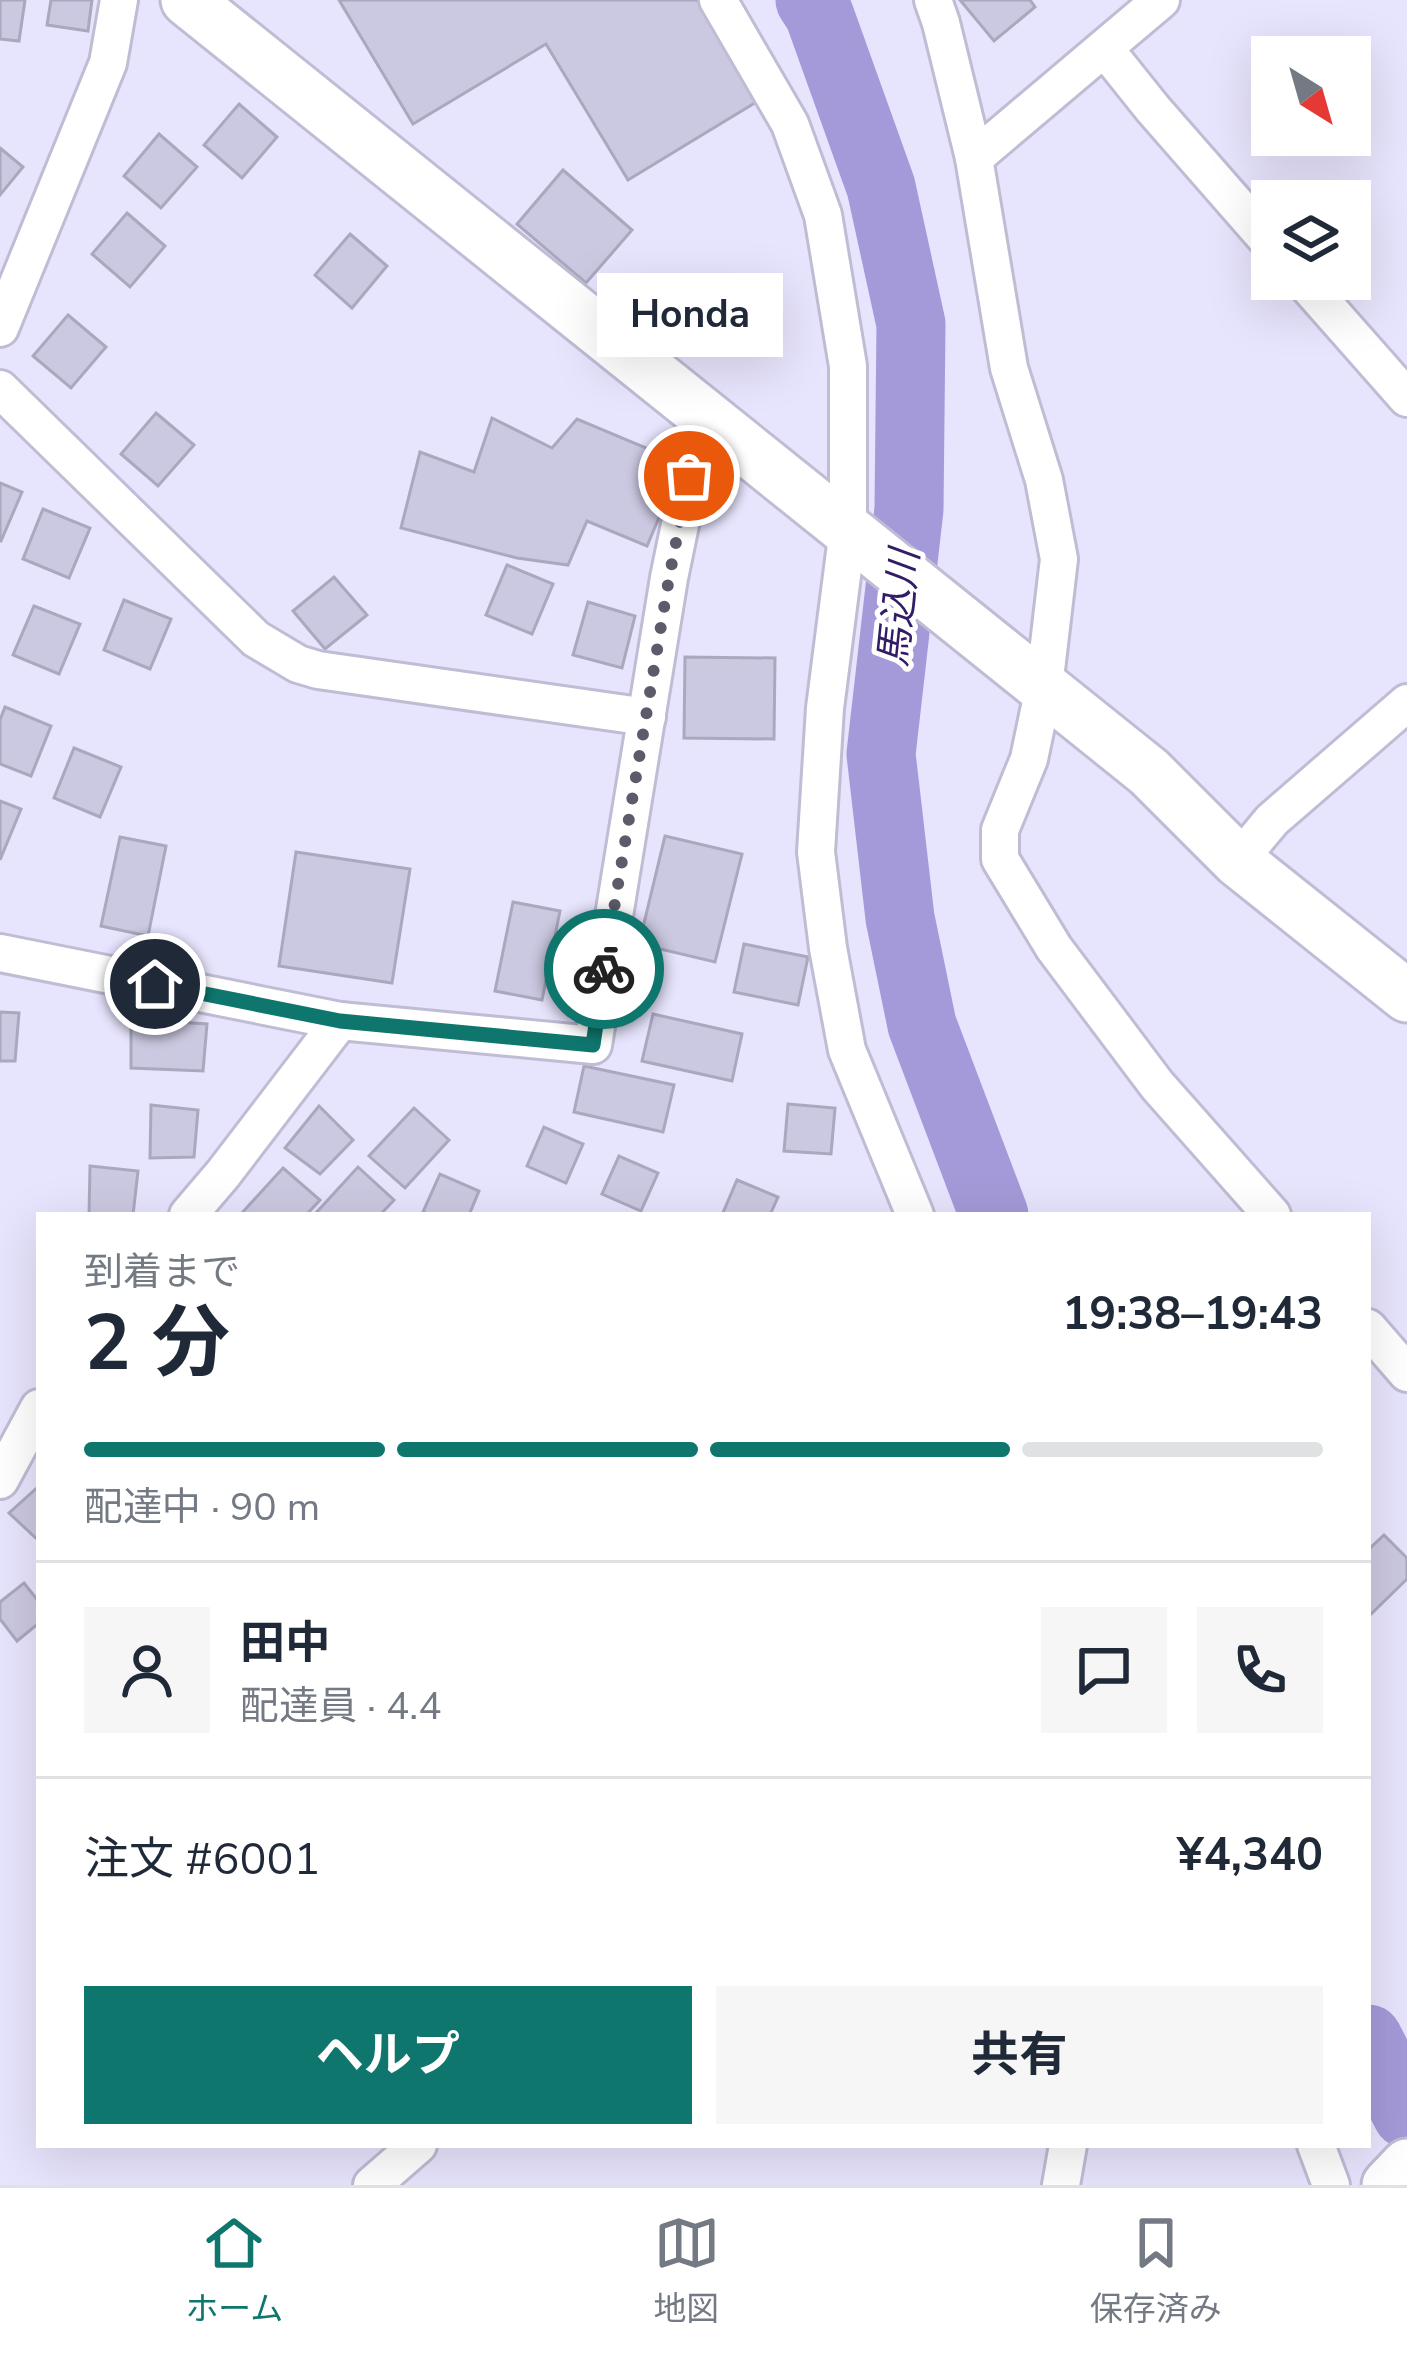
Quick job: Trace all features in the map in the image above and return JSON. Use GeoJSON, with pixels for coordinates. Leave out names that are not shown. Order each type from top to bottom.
{"type":"FeatureCollection","features":[{"type":"Feature","properties":{"kind":"main road"},"geometry":{"type":"LineString","coordinates":[[188,0],[1149,772],[1238,861],[1407,997]]}},
{"type":"Feature","properties":{"kind":"main road"},"geometry":{"type":"LineString","coordinates":[[1388,2185],[1407,2165]]}},
{"type":"Feature","properties":{"kind":"street"},"geometry":{"type":"LineString","coordinates":[[0,328],[109,63],[119,0]]}},
{"type":"Feature","properties":{"kind":"street"},"geometry":{"type":"LineString","coordinates":[[718,0],[790,124],[823,215],[848,366],[857,536],[825,708],[816,852],[847,1050],[914,1212]]}},
{"type":"Feature","properties":{"kind":"street"},"geometry":{"type":"LineString","coordinates":[[933,0],[974,158],[1010,368],[1044,480],[1059,559],[1037,681],[1029,759],[1000,830],[1000,859],[1054,948],[1157,1085],[1269,1212]]}},
{"type":"Feature","properties":{"kind":"street"},"geometry":{"type":"LineString","coordinates":[[974,158],[1161,0]]}},
{"type":"Feature","properties":{"kind":"street"},"geometry":{"type":"LineString","coordinates":[[1105,49],[1251,220]]}},
{"type":"Feature","properties":{"kind":"street"},"geometry":{"type":"LineString","coordinates":[[1321,300],[1407,398]]}},
{"type":"Feature","properties":{"kind":"street"},"geometry":{"type":"LineString","coordinates":[[0,389],[256,640],[298,664],[647,717]]}},
{"type":"Feature","properties":{"kind":"street"},"geometry":{"type":"LineString","coordinates":[[0,953],[340,1021],[593,1045],[669,578],[689,476],[707,418]]}},
{"type":"Feature","properties":{"kind":"street"},"geometry":{"type":"LineString","coordinates":[[1238,861],[1272,820],[1407,704]]}},
{"type":"Feature","properties":{"kind":"street"},"geometry":{"type":"LineString","coordinates":[[191,1212],[340,1021]]}},
{"type":"Feature","properties":{"kind":"street"},"geometry":{"type":"LineString","coordinates":[[1371,1331],[1407,1373]]}},
{"type":"Feature","properties":{"kind":"street"},"geometry":{"type":"LineString","coordinates":[[0,1480],[36,1414]]}},
{"type":"Feature","properties":{"kind":"street"},"geometry":{"type":"LineString","coordinates":[[373,2185],[415,2148]]}},
{"type":"Feature","properties":{"kind":"street"},"geometry":{"type":"LineString","coordinates":[[1060,2185],[1067,2148]]}},
{"type":"Feature","properties":{"kind":"street"},"geometry":{"type":"LineString","coordinates":[[1317,2148],[1331,2185]]}},
{"type":"Feature","properties":{"kind":"building"},"geometry":{"type":"Polygon","coordinates":[[[0,0],[25,0],[19,41],[0,39],[0,0]]]}},
{"type":"Feature","properties":{"kind":"building"},"geometry":{"type":"Polygon","coordinates":[[[51,0],[92,0],[88,31],[47,25],[51,0]]]}},
{"type":"Feature","properties":{"kind":"building"},"geometry":{"type":"Polygon","coordinates":[[[339,0],[697,0],[758,101],[628,180],[546,44],[413,124],[339,0]]]}},
{"type":"Feature","properties":{"kind":"building"},"geometry":{"type":"Polygon","coordinates":[[[960,0],[1030,0],[1035,7],[994,41],[960,0]]]}},
{"type":"Feature","properties":{"kind":"building"},"geometry":{"type":"Polygon","coordinates":[[[239,104],[277,137],[242,178],[204,145],[239,104]]]}},
{"type":"Feature","properties":{"kind":"building"},"geometry":{"type":"Polygon","coordinates":[[[159,134],[197,167],[161,208],[124,176],[159,134]]]}},
{"type":"Feature","properties":{"kind":"building"},"geometry":{"type":"Polygon","coordinates":[[[0,148],[23,167],[0,195],[0,148]]]}},
{"type":"Feature","properties":{"kind":"building"},"geometry":{"type":"Polygon","coordinates":[[[563,170],[632,230],[586,283],[517,224],[563,170]]]}},
{"type":"Feature","properties":{"kind":"building"},"geometry":{"type":"Polygon","coordinates":[[[127,213],[165,246],[130,287],[92,254],[127,213]]]}},
{"type":"Feature","properties":{"kind":"building"},"geometry":{"type":"Polygon","coordinates":[[[350,234],[387,266],[352,308],[315,275],[350,234]]]}},
{"type":"Feature","properties":{"kind":"building"},"geometry":{"type":"Polygon","coordinates":[[[68,315],[106,347],[71,388],[33,356],[68,315]]]}},
{"type":"Feature","properties":{"kind":"building"},"geometry":{"type":"Polygon","coordinates":[[[156,413],[194,445],[158,486],[121,454],[156,413]]]}},
{"type":"Feature","properties":{"kind":"building"},"geometry":{"type":"Polygon","coordinates":[[[492,418],[552,448],[577,419],[682,463],[647,546],[587,521],[568,565],[517,558],[401,528],[420,452],[474,472],[492,418]]]}},
{"type":"Feature","properties":{"kind":"building"},"geometry":{"type":"Polygon","coordinates":[[[0,483],[22,492],[1,541],[0,541],[0,483]]]}},
{"type":"Feature","properties":{"kind":"building"},"geometry":{"type":"Polygon","coordinates":[[[43,509],[90,528],[69,578],[23,559],[43,509]]]}},
{"type":"Feature","properties":{"kind":"building"},"geometry":{"type":"Polygon","coordinates":[[[507,565],[553,584],[532,634],[486,615],[507,565]]]}},
{"type":"Feature","properties":{"kind":"building"},"geometry":{"type":"Polygon","coordinates":[[[334,577],[367,615],[325,649],[293,611],[334,577]]]}},
{"type":"Feature","properties":{"kind":"building"},"geometry":{"type":"Polygon","coordinates":[[[124,600],[171,619],[150,669],[104,650],[124,600]]]}},
{"type":"Feature","properties":{"kind":"building"},"geometry":{"type":"Polygon","coordinates":[[[588,602],[635,616],[622,668],[573,655],[588,602]]]}},
{"type":"Feature","properties":{"kind":"building"},"geometry":{"type":"Polygon","coordinates":[[[34,606],[80,624],[59,674],[13,655],[34,606]]]}},
{"type":"Feature","properties":{"kind":"building"},"geometry":{"type":"Polygon","coordinates":[[[685,657],[775,658],[774,739],[684,738],[685,657]]]}},
{"type":"Feature","properties":{"kind":"building"},"geometry":{"type":"Polygon","coordinates":[[[5,707],[51,726],[31,776],[0,764],[0,720],[5,707]]]}},
{"type":"Feature","properties":{"kind":"building"},"geometry":{"type":"Polygon","coordinates":[[[74,748],[121,767],[100,817],[54,798],[74,748]]]}},
{"type":"Feature","properties":{"kind":"building"},"geometry":{"type":"Polygon","coordinates":[[[0,801],[21,809],[0,860],[0,801]]]}},
{"type":"Feature","properties":{"kind":"building"},"geometry":{"type":"Polygon","coordinates":[[[665,836],[742,854],[715,962],[639,944],[665,836]]]}},
{"type":"Feature","properties":{"kind":"building"},"geometry":{"type":"Polygon","coordinates":[[[120,837],[166,846],[148,936],[101,926],[120,837]]]}},
{"type":"Feature","properties":{"kind":"building"},"geometry":{"type":"Polygon","coordinates":[[[296,852],[410,869],[392,983],[279,966],[296,852]]]}},
{"type":"Feature","properties":{"kind":"building"},"geometry":{"type":"Polygon","coordinates":[[[513,902],[560,911],[542,1000],[495,991],[513,902]]]}},
{"type":"Feature","properties":{"kind":"building"},"geometry":{"type":"Polygon","coordinates":[[[744,944],[808,957],[798,1005],[734,992],[744,944]]]}},
{"type":"Feature","properties":{"kind":"building"},"geometry":{"type":"Polygon","coordinates":[[[0,1012],[19,1013],[15,1061],[0,1061],[0,1012]]]}},
{"type":"Feature","properties":{"kind":"building"},"geometry":{"type":"Polygon","coordinates":[[[653,1014],[742,1034],[732,1081],[642,1061],[653,1014]]]}},
{"type":"Feature","properties":{"kind":"building"},"geometry":{"type":"Polygon","coordinates":[[[131,1019],[207,1024],[203,1071],[131,1068],[131,1019]]]}},
{"type":"Feature","properties":{"kind":"building"},"geometry":{"type":"Polygon","coordinates":[[[584,1066],[674,1085],[663,1132],[574,1112],[584,1066]]]}},
{"type":"Feature","properties":{"kind":"building"},"geometry":{"type":"Polygon","coordinates":[[[788,1104],[835,1108],[831,1154],[784,1151],[788,1104]]]}},
{"type":"Feature","properties":{"kind":"building"},"geometry":{"type":"Polygon","coordinates":[[[151,1105],[198,1110],[194,1157],[150,1158],[151,1105]]]}},
{"type":"Feature","properties":{"kind":"building"},"geometry":{"type":"Polygon","coordinates":[[[319,1106],[353,1140],[320,1174],[285,1148],[319,1106]]]}},
{"type":"Feature","properties":{"kind":"building"},"geometry":{"type":"Polygon","coordinates":[[[414,1108],[449,1140],[405,1188],[369,1156],[414,1108]]]}},
{"type":"Feature","properties":{"kind":"building"},"geometry":{"type":"Polygon","coordinates":[[[544,1127],[583,1144],[566,1183],[527,1166],[544,1127]]]}},
{"type":"Feature","properties":{"kind":"building"},"geometry":{"type":"Polygon","coordinates":[[[619,1156],[658,1173],[641,1211],[602,1194],[619,1156]]]}},
{"type":"Feature","properties":{"kind":"building"},"geometry":{"type":"Polygon","coordinates":[[[90,1166],[138,1171],[133,1212],[89,1212],[90,1166]]]}},
{"type":"Feature","properties":{"kind":"building"},"geometry":{"type":"Polygon","coordinates":[[[358,1167],[394,1200],[383,1212],[317,1212],[358,1167]]]}},
{"type":"Feature","properties":{"kind":"building"},"geometry":{"type":"Polygon","coordinates":[[[283,1168],[320,1200],[309,1212],[243,1212],[283,1168]]]}},
{"type":"Feature","properties":{"kind":"building"},"geometry":{"type":"Polygon","coordinates":[[[440,1174],[479,1191],[470,1212],[423,1212],[440,1174]]]}},
{"type":"Feature","properties":{"kind":"building"},"geometry":{"type":"Polygon","coordinates":[[[737,1180],[778,1197],[771,1212],[723,1212],[737,1180]]]}},
{"type":"Feature","properties":{"kind":"building"},"geometry":{"type":"Polygon","coordinates":[[[36,1489],[36,1538],[9,1513],[36,1489]]]}},
{"type":"Feature","properties":{"kind":"building"},"geometry":{"type":"Polygon","coordinates":[[[1384,1535],[1407,1558],[1407,1579],[1371,1614],[1371,1547],[1384,1535]]]}},
{"type":"Feature","properties":{"kind":"building"},"geometry":{"type":"Polygon","coordinates":[[[24,1583],[36,1598],[36,1625],[17,1641],[0,1619],[0,1602],[24,1583]]]}},
{"type":"Feature","properties":{"kind":"waterway","name":"馬込川"},"geometry":{"type":"LineString","coordinates":[[810,0],[881,187],[911,324],[909,509],[881,754],[900,918],[922,1025],[993,1212]]}},
{"type":"Feature","properties":{"kind":"waterway","name":"馬込川"},"geometry":{"type":"LineString","coordinates":[[1371,2045],[1407,2114]]}},
{"type":"Feature","properties":{"kind":"way so far"},"geometry":{"type":"LineString","coordinates":[[604,969],[689,476]]}},
{"type":"Feature","properties":{"kind":"place","name":"Honda"},"geometry":{"type":"Point","coordinates":[689,476]}},
{"type":"Feature","properties":{"kind":"route"},"geometry":{"type":"LineString","coordinates":[[155,984],[340,1021],[593,1045],[604,969]]}}]}
